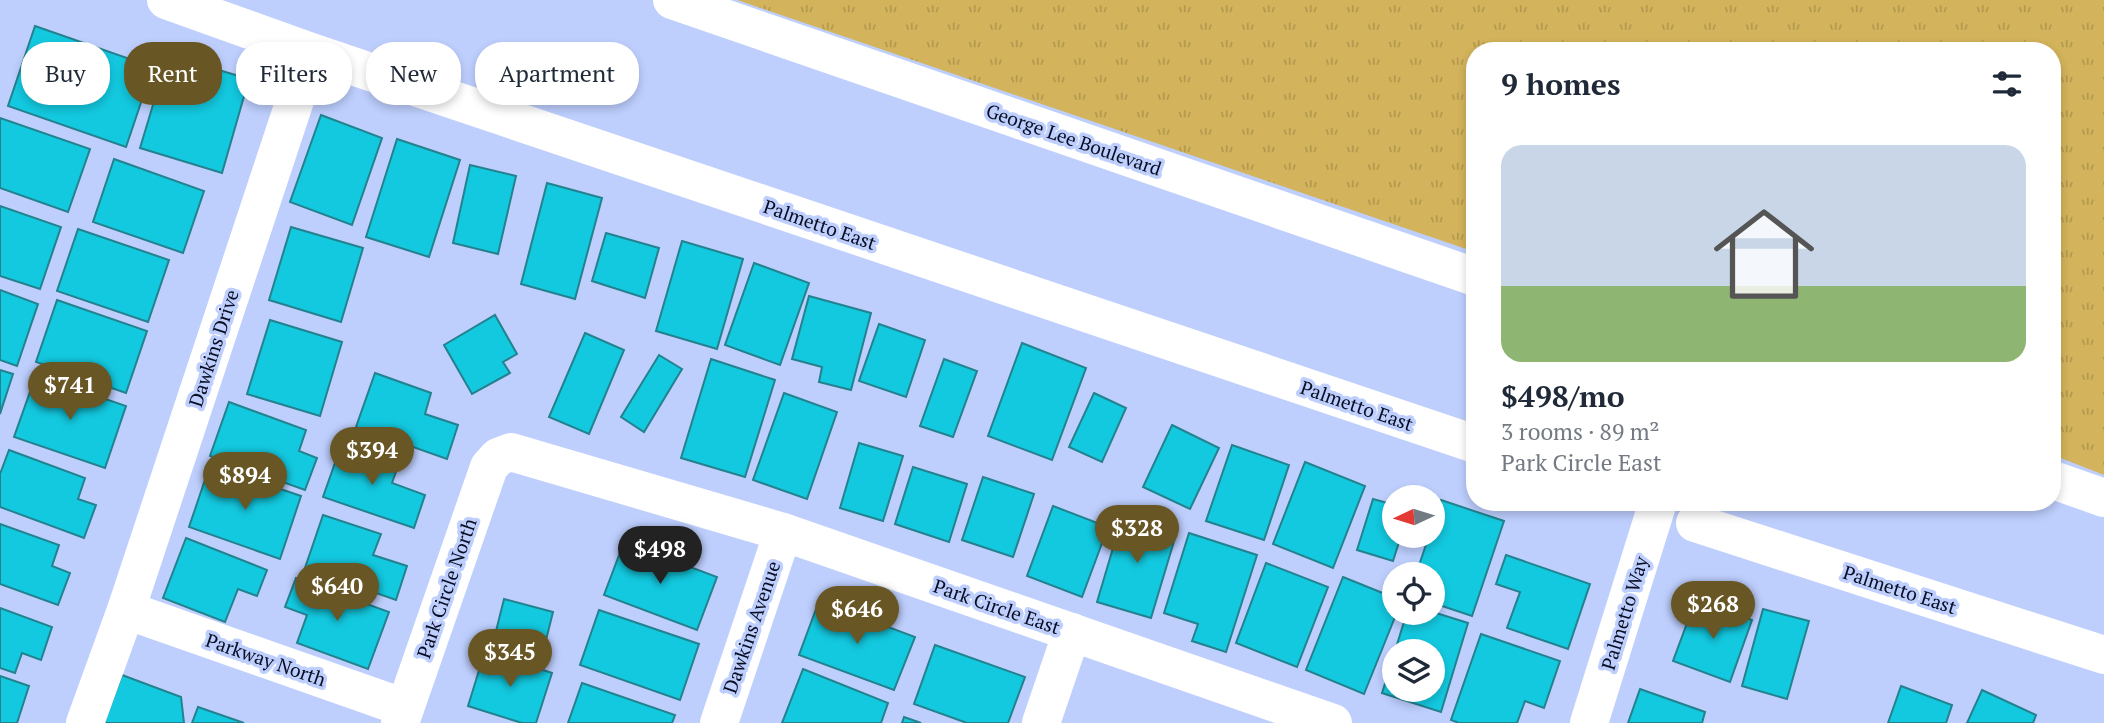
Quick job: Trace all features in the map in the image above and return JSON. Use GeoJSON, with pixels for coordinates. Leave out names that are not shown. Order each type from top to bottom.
{"type":"FeatureCollection","features":[{"type":"Feature","properties":{"kind":"street","name":"Palmetto East"},"geometry":{"type":"LineString","coordinates":[[166,0],[283,42]]}},
{"type":"Feature","properties":{"kind":"street","name":"George Lee Boulevard"},"geometry":{"type":"LineString","coordinates":[[672,0],[1466,274]]}},
{"type":"Feature","properties":{"kind":"street","name":"Palmetto East"},"geometry":{"type":"LineString","coordinates":[[352,66],[1466,441]]}},
{"type":"Feature","properties":{"kind":"street","name":"Dawkins Drive"},"geometry":{"type":"LineString","coordinates":[[85,723],[127,610],[294,105]]}},
{"type":"Feature","properties":{"kind":"street","name":"Park Circle East"},"geometry":{"type":"LineString","coordinates":[[498,457],[511,452],[783,532],[1333,723]]}},
{"type":"Feature","properties":{"kind":"street","name":"Park Circle North"},"geometry":{"type":"LineString","coordinates":[[402,715],[489,467],[498,457]]}},
{"type":"Feature","properties":{"kind":"street"},"geometry":{"type":"LineString","coordinates":[[2061,483],[2104,498]]}},
{"type":"Feature","properties":{"kind":"street","name":"Palmetto Way"},"geometry":{"type":"LineString","coordinates":[[1590,723],[1655,511]]}},
{"type":"Feature","properties":{"kind":"street","name":"Palmetto East"},"geometry":{"type":"LineString","coordinates":[[1696,523],[2104,655]]}},
{"type":"Feature","properties":{"kind":"street","name":"Dawkins Avenue"},"geometry":{"type":"LineString","coordinates":[[719,723],[783,532]]}},
{"type":"Feature","properties":{"kind":"street","name":"Parkway North"},"geometry":{"type":"LineString","coordinates":[[127,610],[402,715]]}},
{"type":"Feature","properties":{"kind":"street"},"geometry":{"type":"LineString","coordinates":[[1041,723],[1072,632]]}},
{"type":"Feature","properties":{"kind":"green space"},"geometry":{"type":"Polygon","coordinates":[[[737,0],[2104,0],[2104,475],[2061,458],[2061,42],[1466,42],[1466,249],[737,0]]]}},
{"type":"Feature","properties":{"kind":"building"},"geometry":{"type":"Polygon","coordinates":[[[35,26],[81,42],[30,42],[35,26]]]}},
{"type":"Feature","properties":{"kind":"building"},"geometry":{"type":"Polygon","coordinates":[[[110,52],[124,57],[124,105],[140,105],[126,147],[8,106],[21,67],[21,105],[110,105],[110,52]]]}},
{"type":"Feature","properties":{"kind":"building"},"geometry":{"type":"Polygon","coordinates":[[[222,71],[236,75],[236,105],[242,105],[222,173],[140,148],[153,105],[222,105],[222,71]]]}},
{"type":"Feature","properties":{"kind":"building"},"geometry":{"type":"Polygon","coordinates":[[[321,115],[382,138],[352,225],[290,202],[321,115]]]}},
{"type":"Feature","properties":{"kind":"building"},"geometry":{"type":"Polygon","coordinates":[[[0,118],[90,149],[68,212],[0,188],[0,118]]]}},
{"type":"Feature","properties":{"kind":"building"},"geometry":{"type":"Polygon","coordinates":[[[397,139],[460,160],[429,257],[366,237],[397,139]]]}},
{"type":"Feature","properties":{"kind":"building"},"geometry":{"type":"Polygon","coordinates":[[[114,159],[204,191],[183,253],[93,222],[114,159]]]}},
{"type":"Feature","properties":{"kind":"building"},"geometry":{"type":"Polygon","coordinates":[[[470,165],[516,176],[498,254],[453,243],[470,165]]]}},
{"type":"Feature","properties":{"kind":"building"},"geometry":{"type":"Polygon","coordinates":[[[547,183],[602,198],[575,299],[521,284],[547,183]]]}},
{"type":"Feature","properties":{"kind":"building"},"geometry":{"type":"Polygon","coordinates":[[[0,206],[61,227],[40,289],[0,276],[0,206]]]}},
{"type":"Feature","properties":{"kind":"building"},"geometry":{"type":"Polygon","coordinates":[[[291,227],[363,248],[341,322],[269,300],[291,227]]]}},
{"type":"Feature","properties":{"kind":"building"},"geometry":{"type":"Polygon","coordinates":[[[78,229],[169,260],[148,322],[57,291],[78,229]]]}},
{"type":"Feature","properties":{"kind":"building"},"geometry":{"type":"Polygon","coordinates":[[[606,233],[659,248],[645,298],[592,281],[606,233]]]}},
{"type":"Feature","properties":{"kind":"building"},"geometry":{"type":"Polygon","coordinates":[[[682,241],[743,259],[717,349],[656,331],[682,241]]]}},
{"type":"Feature","properties":{"kind":"building"},"geometry":{"type":"Polygon","coordinates":[[[754,263],[809,283],[780,365],[725,345],[754,263]]]}},
{"type":"Feature","properties":{"kind":"building"},"geometry":{"type":"Polygon","coordinates":[[[0,290],[38,304],[17,366],[0,360],[0,290]]]}},
{"type":"Feature","properties":{"kind":"building"},"geometry":{"type":"Polygon","coordinates":[[[809,296],[871,313],[851,390],[819,382],[822,367],[792,359],[809,296]]]}},
{"type":"Feature","properties":{"kind":"building"},"geometry":{"type":"Polygon","coordinates":[[[57,300],[147,331],[126,393],[36,362],[57,300]]]}},
{"type":"Feature","properties":{"kind":"building"},"geometry":{"type":"Polygon","coordinates":[[[495,315],[517,354],[503,362],[510,373],[472,394],[444,345],[495,315]]]}},
{"type":"Feature","properties":{"kind":"building"},"geometry":{"type":"Polygon","coordinates":[[[270,320],[342,342],[320,416],[247,394],[270,320]]]}},
{"type":"Feature","properties":{"kind":"building"},"geometry":{"type":"Polygon","coordinates":[[[879,324],[925,340],[906,397],[859,381],[879,324]]]}},
{"type":"Feature","properties":{"kind":"building"},"geometry":{"type":"Polygon","coordinates":[[[585,333],[624,350],[589,434],[549,417],[585,333]]]}},
{"type":"Feature","properties":{"kind":"building"},"geometry":{"type":"Polygon","coordinates":[[[1022,343],[1086,368],[1052,460],[988,436],[1022,343]]]}},
{"type":"Feature","properties":{"kind":"building"},"geometry":{"type":"Polygon","coordinates":[[[659,355],[682,369],[644,432],[621,417],[659,355]]]}},
{"type":"Feature","properties":{"kind":"building"},"geometry":{"type":"Polygon","coordinates":[[[711,359],[775,380],[745,477],[681,458],[711,359]]]}},
{"type":"Feature","properties":{"kind":"building"},"geometry":{"type":"Polygon","coordinates":[[[944,359],[977,371],[953,437],[920,426],[944,359]]]}},
{"type":"Feature","properties":{"kind":"building"},"geometry":{"type":"Polygon","coordinates":[[[0,370],[13,374],[0,414],[0,370]]]}},
{"type":"Feature","properties":{"kind":"building"},"geometry":{"type":"Polygon","coordinates":[[[375,373],[431,393],[425,414],[458,425],[447,459],[356,427],[375,373]]]}},
{"type":"Feature","properties":{"kind":"building"},"geometry":{"type":"Polygon","coordinates":[[[36,375],[126,406],[105,468],[14,437],[36,375]]]}},
{"type":"Feature","properties":{"kind":"building"},"geometry":{"type":"Polygon","coordinates":[[[784,393],[837,412],[807,499],[753,480],[784,393]]]}},
{"type":"Feature","properties":{"kind":"building"},"geometry":{"type":"Polygon","coordinates":[[[1094,393],[1126,408],[1102,462],[1069,447],[1094,393]]]}},
{"type":"Feature","properties":{"kind":"building"},"geometry":{"type":"Polygon","coordinates":[[[229,402],[306,430],[299,451],[317,458],[305,490],[210,456],[229,402]]]}},
{"type":"Feature","properties":{"kind":"building"},"geometry":{"type":"Polygon","coordinates":[[[1172,425],[1219,448],[1190,509],[1143,487],[1172,425]]]}},
{"type":"Feature","properties":{"kind":"building"},"geometry":{"type":"Polygon","coordinates":[[[342,443],[399,463],[392,483],[425,495],[414,528],[323,497],[342,443]]]}},
{"type":"Feature","properties":{"kind":"building"},"geometry":{"type":"Polygon","coordinates":[[[859,443],[903,456],[883,521],[840,508],[859,443]]]}},
{"type":"Feature","properties":{"kind":"building"},"geometry":{"type":"Polygon","coordinates":[[[1232,445],[1289,465],[1264,540],[1206,521],[1232,445]]]}},
{"type":"Feature","properties":{"kind":"building"},"geometry":{"type":"Polygon","coordinates":[[[9,450],[85,478],[78,499],[96,505],[84,538],[0,507],[0,474],[9,450]]]}},
{"type":"Feature","properties":{"kind":"building"},"geometry":{"type":"Polygon","coordinates":[[[1305,462],[1365,486],[1333,568],[1273,544],[1305,462]]]}},
{"type":"Feature","properties":{"kind":"building"},"geometry":{"type":"Polygon","coordinates":[[[210,465],[301,496],[280,559],[189,527],[210,465]]]}},
{"type":"Feature","properties":{"kind":"building"},"geometry":{"type":"Polygon","coordinates":[[[913,467],[967,484],[949,542],[895,524],[913,467]]]}},
{"type":"Feature","properties":{"kind":"building"},"geometry":{"type":"Polygon","coordinates":[[[983,477],[1034,494],[1013,557],[962,540],[983,477]]]}},
{"type":"Feature","properties":{"kind":"building"},"geometry":{"type":"Polygon","coordinates":[[[1373,499],[1382,501],[1382,548],[1397,548],[1393,561],[1357,550],[1373,499]]]}},
{"type":"Feature","properties":{"kind":"building"},"geometry":{"type":"Polygon","coordinates":[[[1446,502],[1466,508],[1466,511],[1504,521],[1472,616],[1445,607],[1445,562],[1420,562],[1425,548],[1446,548],[1446,502]]]}},
{"type":"Feature","properties":{"kind":"building"},"geometry":{"type":"Polygon","coordinates":[[[1053,506],[1108,527],[1082,597],[1027,576],[1053,506]]]}},
{"type":"Feature","properties":{"kind":"building"},"geometry":{"type":"Polygon","coordinates":[[[1124,511],[1178,528],[1151,618],[1097,602],[1124,511]]]}},
{"type":"Feature","properties":{"kind":"building"},"geometry":{"type":"Polygon","coordinates":[[[323,515],[381,534],[373,555],[407,566],[396,600],[305,568],[323,515]]]}},
{"type":"Feature","properties":{"kind":"building"},"geometry":{"type":"Polygon","coordinates":[[[0,524],[59,545],[52,566],[70,573],[58,605],[0,584],[0,524]]]}},
{"type":"Feature","properties":{"kind":"building"},"geometry":{"type":"Polygon","coordinates":[[[1189,533],[1257,555],[1226,652],[1192,641],[1198,624],[1164,613],[1189,533]]]}},
{"type":"Feature","properties":{"kind":"building"},"geometry":{"type":"Polygon","coordinates":[[[186,538],[267,570],[257,596],[238,589],[225,622],[163,598],[186,538]]]}},
{"type":"Feature","properties":{"kind":"building"},"geometry":{"type":"Polygon","coordinates":[[[624,542],[717,577],[697,630],[604,595],[624,542]]]}},
{"type":"Feature","properties":{"kind":"building"},"geometry":{"type":"Polygon","coordinates":[[[1506,555],[1590,584],[1568,649],[1507,628],[1520,592],[1496,584],[1506,555]]]}},
{"type":"Feature","properties":{"kind":"building"},"geometry":{"type":"Polygon","coordinates":[[[1266,563],[1328,587],[1297,667],[1236,643],[1266,563]]]}},
{"type":"Feature","properties":{"kind":"building"},"geometry":{"type":"Polygon","coordinates":[[[1343,577],[1382,593],[1382,625],[1392,625],[1386,639],[1382,639],[1382,649],[1364,694],[1306,670],[1343,577]]]}},
{"type":"Feature","properties":{"kind":"building"},"geometry":{"type":"Polygon","coordinates":[[[296,578],[389,612],[368,669],[297,643],[307,615],[285,607],[296,578]]]}},
{"type":"Feature","properties":{"kind":"building"},"geometry":{"type":"Polygon","coordinates":[[[504,599],[553,612],[544,648],[495,635],[504,599]]]}},
{"type":"Feature","properties":{"kind":"building"},"geometry":{"type":"Polygon","coordinates":[[[1696,599],[1752,620],[1730,682],[1673,661],[1696,599]]]}},
{"type":"Feature","properties":{"kind":"building"},"geometry":{"type":"Polygon","coordinates":[[[819,601],[915,637],[894,690],[799,655],[819,601]]]}},
{"type":"Feature","properties":{"kind":"building"},"geometry":{"type":"Polygon","coordinates":[[[0,608],[52,627],[41,660],[22,653],[15,673],[0,668],[0,608]]]}},
{"type":"Feature","properties":{"kind":"building"},"geometry":{"type":"Polygon","coordinates":[[[1763,609],[1809,621],[1787,699],[1742,686],[1763,609]]]}},
{"type":"Feature","properties":{"kind":"building"},"geometry":{"type":"Polygon","coordinates":[[[599,610],[699,644],[680,700],[580,665],[599,610]]]}},
{"type":"Feature","properties":{"kind":"building"},"geometry":{"type":"Polygon","coordinates":[[[1445,616],[1468,623],[1445,699],[1445,639],[1399,639],[1403,625],[1445,625],[1445,616]]]}},
{"type":"Feature","properties":{"kind":"building"},"geometry":{"type":"Polygon","coordinates":[[[1481,634],[1560,661],[1544,708],[1525,701],[1517,723],[1459,723],[1451,720],[1481,634]]]}},
{"type":"Feature","properties":{"kind":"building"},"geometry":{"type":"Polygon","coordinates":[[[935,645],[1025,677],[1008,723],[967,723],[914,704],[935,645]]]}},
{"type":"Feature","properties":{"kind":"building"},"geometry":{"type":"Polygon","coordinates":[[[485,651],[552,673],[536,723],[522,723],[468,706],[485,651]]]}},
{"type":"Feature","properties":{"kind":"building"},"geometry":{"type":"Polygon","coordinates":[[[803,669],[888,703],[881,723],[782,723],[803,669]]]}},
{"type":"Feature","properties":{"kind":"building"},"geometry":{"type":"Polygon","coordinates":[[[122,675],[181,697],[184,723],[104,723],[122,675]]]}},
{"type":"Feature","properties":{"kind":"building"},"geometry":{"type":"Polygon","coordinates":[[[0,676],[29,686],[17,723],[0,723],[0,676]]]}},
{"type":"Feature","properties":{"kind":"building"},"geometry":{"type":"Polygon","coordinates":[[[582,683],[675,715],[672,723],[568,723],[582,683]]]}},
{"type":"Feature","properties":{"kind":"building"},"geometry":{"type":"Polygon","coordinates":[[[1901,686],[1952,705],[1946,723],[1888,723],[1901,686]]]}},
{"type":"Feature","properties":{"kind":"building"},"geometry":{"type":"Polygon","coordinates":[[[1640,689],[1705,712],[1702,723],[1628,723],[1640,689]]]}},
{"type":"Feature","properties":{"kind":"building"},"geometry":{"type":"Polygon","coordinates":[[[1982,690],[2036,715],[2033,723],[1967,723],[1982,690]]]}},
{"type":"Feature","properties":{"kind":"building"},"geometry":{"type":"Polygon","coordinates":[[[1410,702],[1444,702],[1441,712],[1410,702]]]}},
{"type":"Feature","properties":{"kind":"building"},"geometry":{"type":"Polygon","coordinates":[[[198,707],[244,723],[192,723],[198,707]]]}},
{"type":"Feature","properties":{"kind":"building"},"geometry":{"type":"Polygon","coordinates":[[[904,717],[921,723],[902,723],[904,717]]]}}]}
